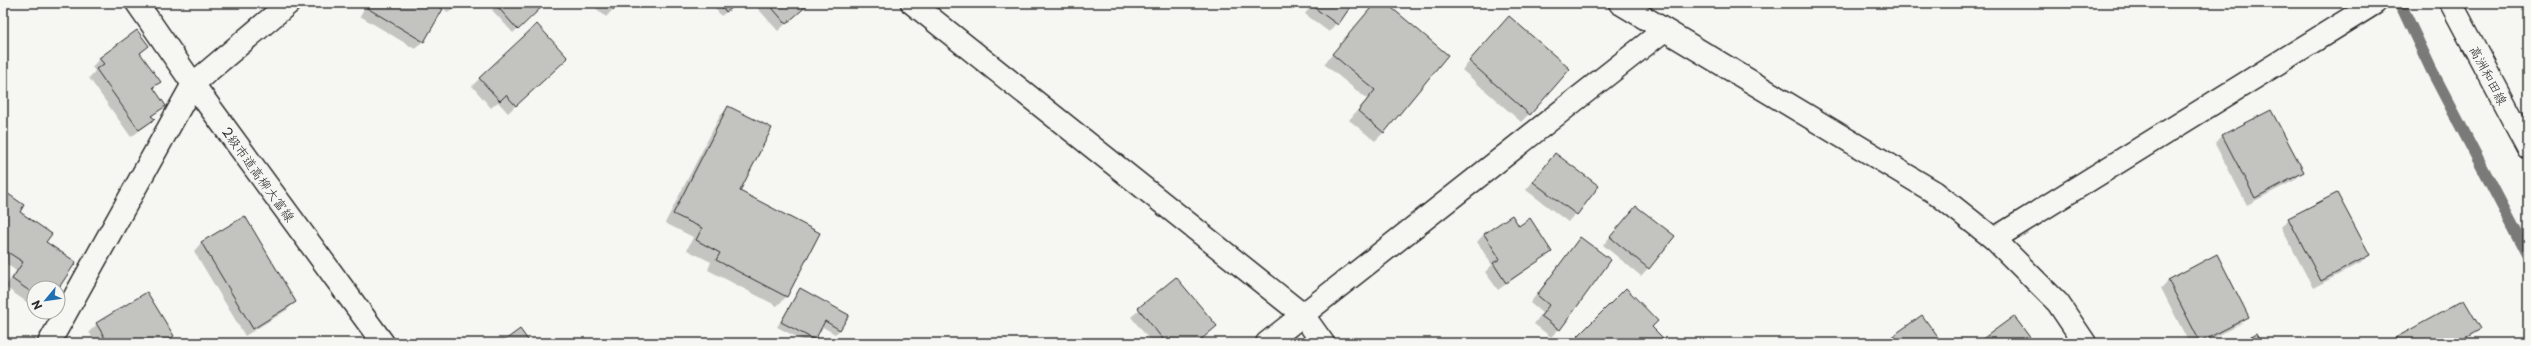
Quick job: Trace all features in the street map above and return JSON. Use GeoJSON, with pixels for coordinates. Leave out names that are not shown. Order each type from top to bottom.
{"type":"FeatureCollection","features":[{"type":"Feature","properties":{"kind":"street","name":"2級市道高柳大富線"},"geometry":{"type":"LineString","coordinates":[[137,3],[193,84],[383,343]]}},
{"type":"Feature","properties":{"kind":"street"},"geometry":{"type":"LineString","coordinates":[[50,343],[193,84],[289,3]]}},
{"type":"Feature","properties":{"kind":"street"},"geometry":{"type":"LineString","coordinates":[[912,3],[1303,316],[1324,343]]}},
{"type":"Feature","properties":{"kind":"street"},"geometry":{"type":"LineString","coordinates":[[1620,3],[1936,193],[1994,239],[2058,303],[2085,343]]}},
{"type":"Feature","properties":{"kind":"street"},"geometry":{"type":"LineString","coordinates":[[1994,239],[2375,3]]}},
{"type":"Feature","properties":{"kind":"street","name":"高洲和田線"},"geometry":{"type":"LineString","coordinates":[[2450,3],[2528,148]]}},
{"type":"Feature","properties":{"kind":"street"},"geometry":{"type":"LineString","coordinates":[[1267,343],[1663,30]]}},
{"type":"Feature","properties":{"kind":"building"},"geometry":{"type":"Polygon","coordinates":[[[369,3],[432,3],[443,9],[424,42],[367,8],[369,3]]]}},
{"type":"Feature","properties":{"kind":"building"},"geometry":{"type":"Polygon","coordinates":[[[448,3],[461,3],[453,10],[448,3]]]}},
{"type":"Feature","properties":{"kind":"building"},"geometry":{"type":"Polygon","coordinates":[[[498,3],[546,3],[518,30],[496,5],[498,3]]]}},
{"type":"Feature","properties":{"kind":"building"},"geometry":{"type":"Polygon","coordinates":[[[606,3],[621,3],[614,10],[606,3]]]}},
{"type":"Feature","properties":{"kind":"building"},"geometry":{"type":"Polygon","coordinates":[[[719,3],[739,3],[726,12],[719,3]]]}},
{"type":"Feature","properties":{"kind":"building"},"geometry":{"type":"Polygon","coordinates":[[[768,3],[810,3],[786,24],[768,3]]]}},
{"type":"Feature","properties":{"kind":"building"},"geometry":{"type":"Polygon","coordinates":[[[1314,3],[1353,3],[1338,25],[1312,6],[1314,3]]]}},
{"type":"Feature","properties":{"kind":"building"},"geometry":{"type":"Polygon","coordinates":[[[1375,3],[1386,3],[1448,55],[1384,133],[1358,111],[1375,90],[1332,54],[1375,3]]]}},
{"type":"Feature","properties":{"kind":"building"},"geometry":{"type":"Polygon","coordinates":[[[1509,16],[1570,69],[1530,115],[1469,61],[1509,16]]]}},
{"type":"Feature","properties":{"kind":"building"},"geometry":{"type":"Polygon","coordinates":[[[537,24],[568,58],[516,106],[506,95],[500,101],[479,78],[537,24]]]}},
{"type":"Feature","properties":{"kind":"building"},"geometry":{"type":"Polygon","coordinates":[[[137,30],[149,46],[140,53],[161,82],[153,87],[166,106],[151,116],[155,119],[139,130],[96,69],[104,64],[99,58],[137,30]]]}},
{"type":"Feature","properties":{"kind":"building"},"geometry":{"type":"Polygon","coordinates":[[[728,106],[772,128],[740,191],[820,233],[787,297],[716,260],[720,253],[696,240],[702,228],[673,214],[728,106]]]}},
{"type":"Feature","properties":{"kind":"building"},"geometry":{"type":"Polygon","coordinates":[[[2271,110],[2304,172],[2255,198],[2222,135],[2271,110]]]}},
{"type":"Feature","properties":{"kind":"building"},"geometry":{"type":"Polygon","coordinates":[[[1555,153],[1599,186],[1577,215],[1533,182],[1555,153]]]}},
{"type":"Feature","properties":{"kind":"building"},"geometry":{"type":"Polygon","coordinates":[[[4,191],[24,205],[20,212],[52,234],[46,242],[76,262],[64,280],[26,280],[26,289],[12,279],[23,262],[3,249],[4,191]]]}},
{"type":"Feature","properties":{"kind":"building"},"geometry":{"type":"Polygon","coordinates":[[[2337,193],[2370,255],[2321,281],[2288,218],[2337,193]]]}},
{"type":"Feature","properties":{"kind":"building"},"geometry":{"type":"Polygon","coordinates":[[[1636,206],[1675,236],[1649,269],[1610,237],[1636,206]]]}},
{"type":"Feature","properties":{"kind":"building"},"geometry":{"type":"Polygon","coordinates":[[[1512,215],[1519,226],[1530,218],[1552,252],[1506,283],[1493,263],[1500,259],[1484,234],[1512,215]]]}},
{"type":"Feature","properties":{"kind":"building"},"geometry":{"type":"Polygon","coordinates":[[[245,216],[296,302],[253,329],[201,242],[245,216]]]}},
{"type":"Feature","properties":{"kind":"building"},"geometry":{"type":"Polygon","coordinates":[[[1580,237],[1611,260],[1560,330],[1541,316],[1549,305],[1537,295],[1580,237]]]}},
{"type":"Feature","properties":{"kind":"building"},"geometry":{"type":"Polygon","coordinates":[[[2217,254],[2249,317],[2200,342],[2168,280],[2217,254]]]}},
{"type":"Feature","properties":{"kind":"building"},"geometry":{"type":"Polygon","coordinates":[[[1176,277],[1217,326],[1197,343],[1166,343],[1138,308],[1176,277]]]}},
{"type":"Feature","properties":{"kind":"building"},"geometry":{"type":"Polygon","coordinates":[[[800,288],[849,315],[840,330],[825,321],[815,340],[781,322],[800,288]]]}},
{"type":"Feature","properties":{"kind":"building"},"geometry":{"type":"Polygon","coordinates":[[[1626,288],[1658,321],[1652,327],[1668,343],[1585,343],[1578,336],[1626,288]]]}},
{"type":"Feature","properties":{"kind":"building"},"geometry":{"type":"Polygon","coordinates":[[[147,292],[174,336],[163,343],[108,343],[96,323],[147,292]]]}},
{"type":"Feature","properties":{"kind":"building"},"geometry":{"type":"Polygon","coordinates":[[[2464,300],[2481,329],[2456,343],[2386,343],[2464,300]]]}},
{"type":"Feature","properties":{"kind":"building"},"geometry":{"type":"Polygon","coordinates":[[[1922,315],[1942,343],[1883,343],[1922,315]]]}},
{"type":"Feature","properties":{"kind":"building"},"geometry":{"type":"Polygon","coordinates":[[[2014,316],[2034,343],[1977,343],[2014,316]]]}},
{"type":"Feature","properties":{"kind":"building"},"geometry":{"type":"Polygon","coordinates":[[[520,329],[530,343],[501,343],[520,329]]]}},
{"type":"Feature","properties":{"kind":"building"},"geometry":{"type":"Polygon","coordinates":[[[2256,334],[2261,343],[2239,343],[2256,334]]]}},
{"type":"Feature","properties":{"kind":"waterway"},"geometry":{"type":"LineString","coordinates":[[2400,3],[2432,71],[2528,255]]}}]}
